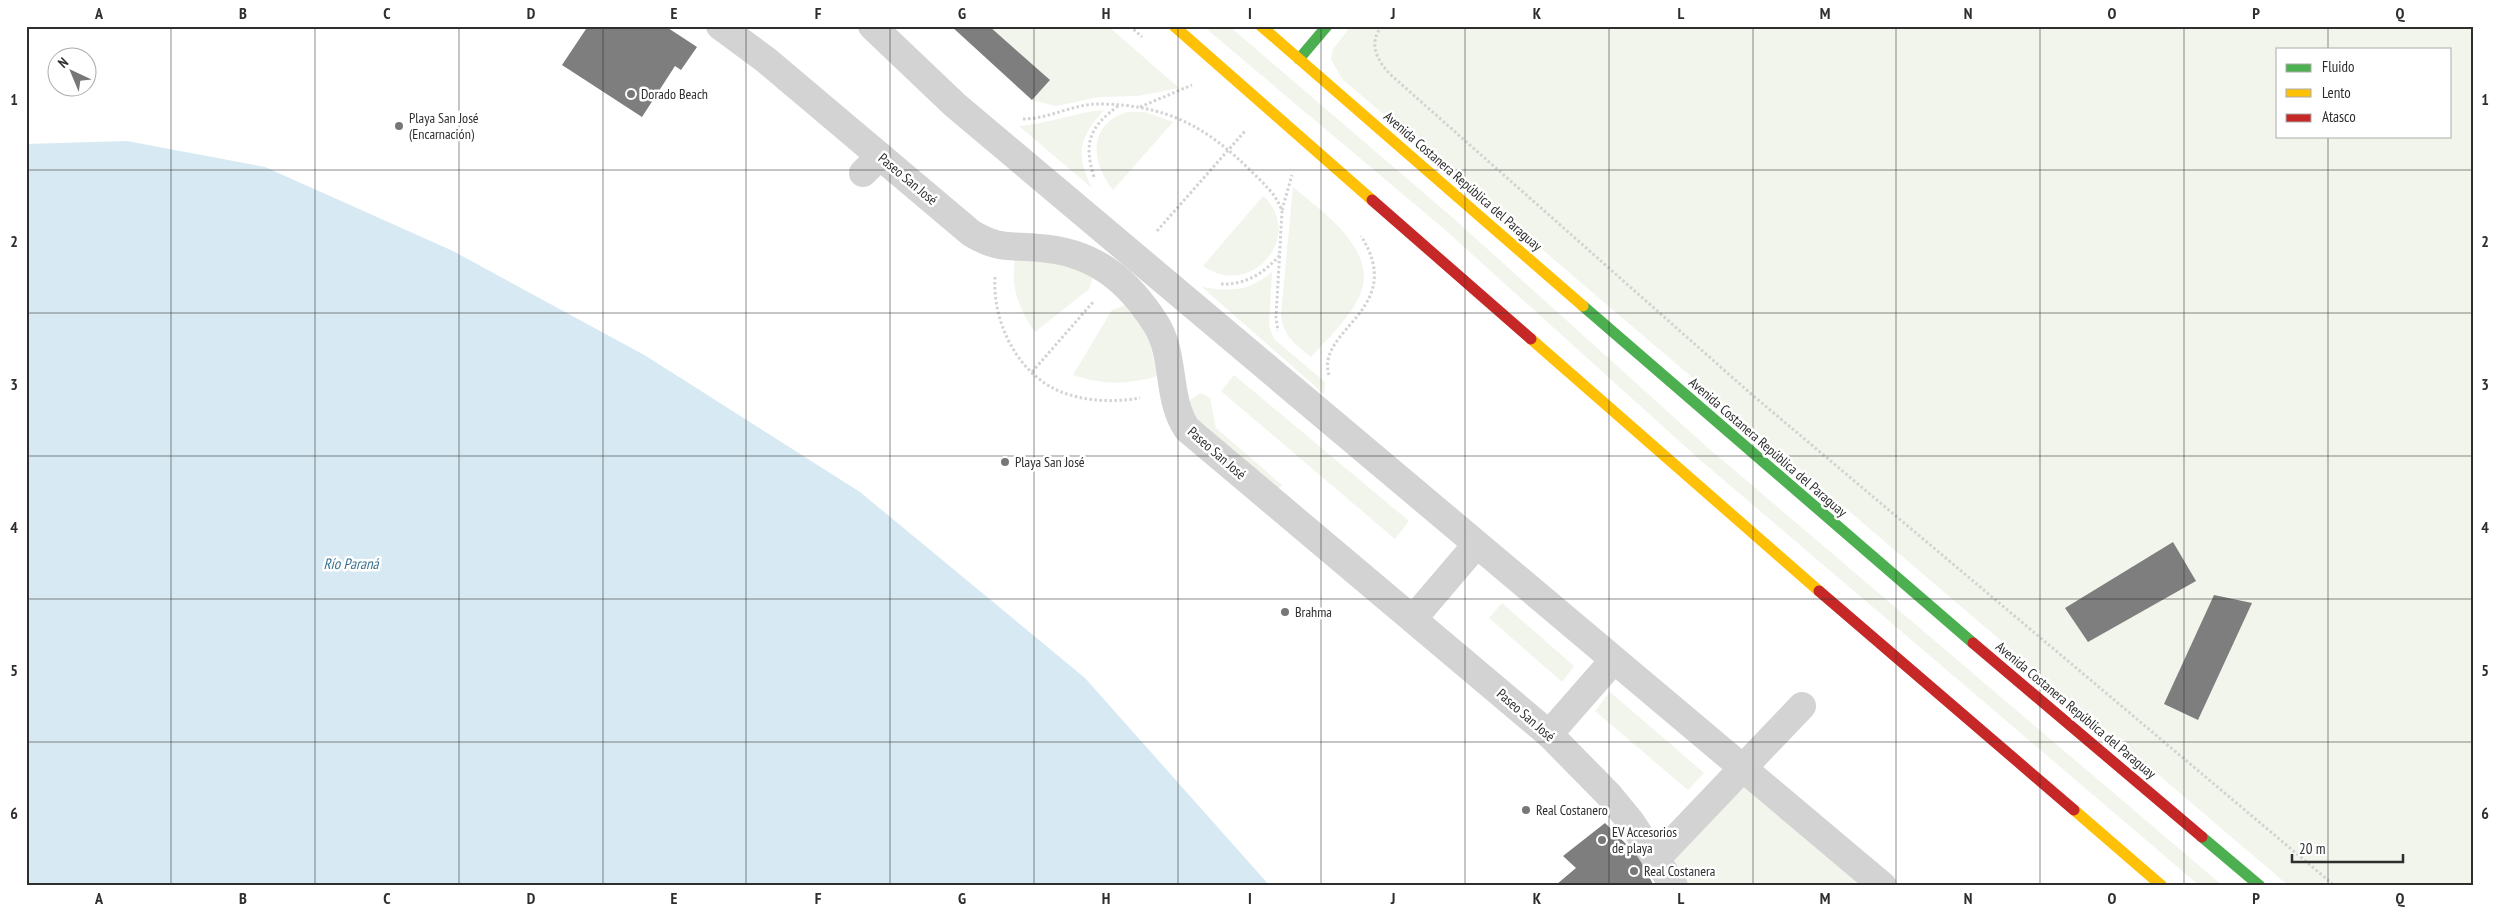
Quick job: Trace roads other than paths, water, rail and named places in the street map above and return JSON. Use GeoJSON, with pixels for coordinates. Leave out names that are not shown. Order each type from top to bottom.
{"type":"FeatureCollection","features":[{"type":"Feature","properties":{"kind":"main road"},"geometry":{"type":"LineString","coordinates":[[1174,26],[1805,579],[2162,886]]}},
{"type":"Feature","properties":{"kind":"main road","name":"Avenida Costanera República del Paraguay"},"geometry":{"type":"LineString","coordinates":[[1260,26],[1851,540],[2260,886]]}},
{"type":"Feature","properties":{"kind":"main road"},"geometry":{"type":"LineString","coordinates":[[1299,60],[1327,26]]}},
{"type":"Feature","properties":{"kind":"street","name":"Paseo San José"},"geometry":{"type":"LineString","coordinates":[[720,26],[741,52],[871,165],[971,233],[986,242],[1003,248],[1040,248],[1069,252],[1097,262],[1116,276],[1137,298],[1158,326],[1169,357],[1178,415],[1188,429],[1549,734],[1608,794],[1657,858],[1674,886]]}},
{"type":"Feature","properties":{"kind":"street"},"geometry":{"type":"LineString","coordinates":[[872,26],[954,105],[1741,769],[1883,886]]}},
{"type":"Feature","properties":{"kind":"street"},"geometry":{"type":"LineString","coordinates":[[1414,619],[1476,545]]}},
{"type":"Feature","properties":{"kind":"street"},"geometry":{"type":"LineString","coordinates":[[1549,734],[1614,661]]}},
{"type":"Feature","properties":{"kind":"street"},"geometry":{"type":"LineString","coordinates":[[1657,858],[1802,706]]}},
{"type":"Feature","properties":{"kind":"water","name":"Río Paraná"},"geometry":{"type":"Polygon","coordinates":[[[127,141],[265,167],[453,251],[646,356],[860,492],[1085,678],[1270,886],[26,886],[26,144],[127,141]]]}},
{"type":"Feature","properties":{"kind":"place","name":"Dorado Beach"},"geometry":{"type":"Point","coordinates":[631,94]}},
{"type":"Feature","properties":{"kind":"place","name":"Playa San José (Encarnación)"},"geometry":{"type":"Point","coordinates":[399,126]}},
{"type":"Feature","properties":{"kind":"place","name":"Playa San José"},"geometry":{"type":"Point","coordinates":[1005,462]}},
{"type":"Feature","properties":{"kind":"place","name":"Brahma"},"geometry":{"type":"Point","coordinates":[1285,612]}},
{"type":"Feature","properties":{"kind":"place","name":"Real Costanero"},"geometry":{"type":"Point","coordinates":[1526,810]}},
{"type":"Feature","properties":{"kind":"place","name":"EV Accesorios de playa"},"geometry":{"type":"Point","coordinates":[1602,840]}},
{"type":"Feature","properties":{"kind":"place","name":"Real Costanera"},"geometry":{"type":"Point","coordinates":[1634,871]}}]}
